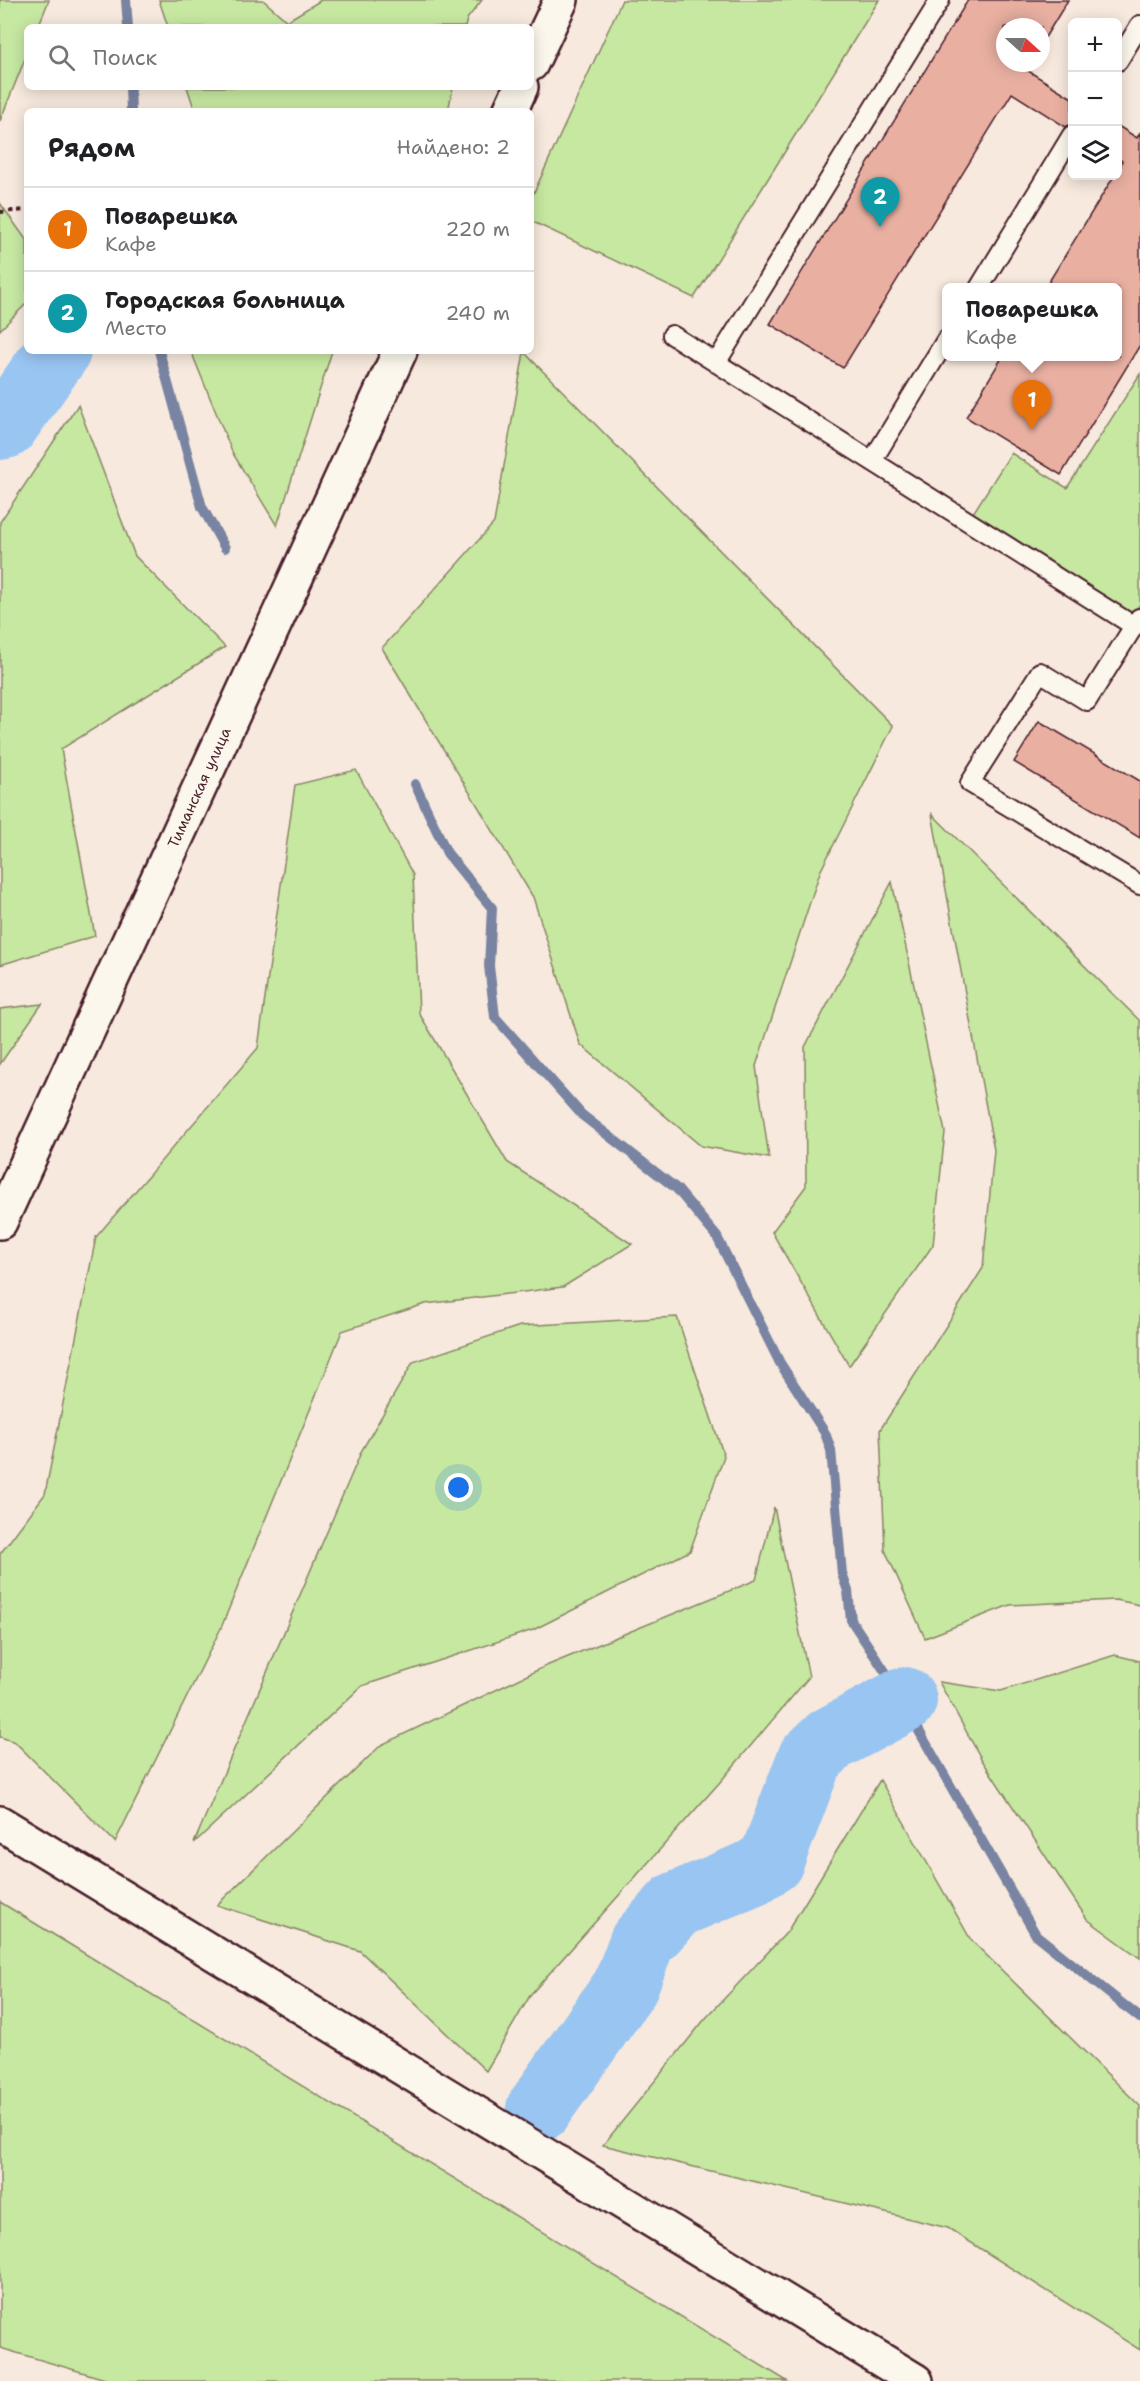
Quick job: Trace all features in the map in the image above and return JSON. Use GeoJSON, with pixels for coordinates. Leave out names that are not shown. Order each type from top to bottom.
{"type":"FeatureCollection","features":[{"type":"Feature","properties":{"kind":"main road"},"geometry":{"type":"LineString","coordinates":[[534,58],[561,0]]}},
{"type":"Feature","properties":{"kind":"main road"},"geometry":{"type":"LineString","coordinates":[[511,108],[520,90]]}},
{"type":"Feature","properties":{"kind":"main road","name":"Тиманская улица"},"geometry":{"type":"LineString","coordinates":[[0,1222],[399,354]]}},
{"type":"Feature","properties":{"kind":"main road"},"geometry":{"type":"LineString","coordinates":[[0,1823],[916,2381]]}},
{"type":"Feature","properties":{"kind":"lane"},"geometry":{"type":"LineString","coordinates":[[716,363],[940,0]]}},
{"type":"Feature","properties":{"kind":"lane"},"geometry":{"type":"LineString","coordinates":[[1122,54],[1140,25]]}},
{"type":"Feature","properties":{"kind":"lane"},"geometry":{"type":"LineString","coordinates":[[982,283],[1068,142]]}},
{"type":"Feature","properties":{"kind":"lane"},"geometry":{"type":"LineString","coordinates":[[672,335],[872,461],[1137,621],[1087,701],[1040,672],[970,783],[1140,885]]}},
{"type":"Feature","properties":{"kind":"lane"},"geometry":{"type":"LineString","coordinates":[[872,461],[942,347]]}},
{"type":"Feature","properties":{"kind":"path"},"geometry":{"type":"LineString","coordinates":[[0,212],[24,210]]}},
{"type":"Feature","properties":{"kind":"green space"},"geometry":{"type":"Polygon","coordinates":[[[0,0],[49,0],[39,24],[24,24],[24,61],[0,121],[0,0]]]}},
{"type":"Feature","properties":{"kind":"green space"},"geometry":{"type":"Polygon","coordinates":[[[159,0],[263,0],[287,21],[321,0],[482,0],[466,24],[167,24],[159,0]]]}},
{"type":"Feature","properties":{"kind":"green space"},"geometry":{"type":"Polygon","coordinates":[[[622,0],[879,0],[694,298],[534,222],[534,192],[622,0]]]}},
{"type":"Feature","properties":{"kind":"green space"},"geometry":{"type":"Polygon","coordinates":[[[188,90],[452,90],[449,108],[194,108],[188,90]]]}},
{"type":"Feature","properties":{"kind":"green space"},"geometry":{"type":"Polygon","coordinates":[[[0,203],[24,237],[24,306],[0,330],[0,203]]]}},
{"type":"Feature","properties":{"kind":"green space"},"geometry":{"type":"Polygon","coordinates":[[[192,354],[331,354],[277,526],[232,452],[192,354]]]}},
{"type":"Feature","properties":{"kind":"green space"},"geometry":{"type":"Polygon","coordinates":[[[524,354],[526,354],[893,726],[820,872],[756,1066],[769,1158],[701,1146],[580,1044],[533,897],[382,648],[494,523],[524,354]]]}},
{"type":"Feature","properties":{"kind":"green space"},"geometry":{"type":"Polygon","coordinates":[[[1140,374],[1140,604],[1130,619],[970,518],[1011,453],[1067,488],[1140,374]]]}},
{"type":"Feature","properties":{"kind":"green space"},"geometry":{"type":"Polygon","coordinates":[[[78,405],[135,556],[225,647],[61,749],[95,936],[0,965],[0,522],[78,405]]]}},
{"type":"Feature","properties":{"kind":"green space"},"geometry":{"type":"Polygon","coordinates":[[[356,770],[413,875],[419,1013],[507,1162],[632,1244],[563,1287],[425,1304],[342,1331],[221,1628],[115,1842],[15,1742],[0,1737],[0,1554],[45,1494],[96,1237],[258,1048],[295,785],[356,770]]]}},
{"type":"Feature","properties":{"kind":"green space"},"geometry":{"type":"Polygon","coordinates":[[[932,814],[1140,1021],[1140,1605],[1116,1600],[1010,1605],[925,1638],[885,1550],[880,1430],[983,1268],[994,1150],[932,814]]]}},
{"type":"Feature","properties":{"kind":"green space"},"geometry":{"type":"Polygon","coordinates":[[[892,882],[945,1132],[933,1245],[849,1366],[772,1232],[806,1186],[805,1047],[892,882]]]}},
{"type":"Feature","properties":{"kind":"green space"},"geometry":{"type":"Polygon","coordinates":[[[42,1004],[0,1064],[0,1009],[42,1004]]]}},
{"type":"Feature","properties":{"kind":"green space"},"geometry":{"type":"Polygon","coordinates":[[[677,1317],[724,1456],[690,1551],[533,1630],[362,1686],[194,1843],[362,1450],[413,1362],[520,1326],[677,1317]]]}},
{"type":"Feature","properties":{"kind":"green space"},"geometry":{"type":"Polygon","coordinates":[[[774,1507],[809,1677],[720,1782],[531,1994],[486,2071],[360,1951],[217,1905],[381,1745],[546,1666],[756,1580],[774,1507]]]}},
{"type":"Feature","properties":{"kind":"green space"},"geometry":{"type":"Polygon","coordinates":[[[1115,1655],[1140,1661],[1140,1958],[1087,1919],[982,1760],[939,1682],[1001,1691],[1115,1655]]]}},
{"type":"Feature","properties":{"kind":"green space"},"geometry":{"type":"Polygon","coordinates":[[[880,1780],[971,1940],[1140,2106],[1140,2350],[948,2228],[603,2145],[705,2019],[787,1932],[880,1780]]]}},
{"type":"Feature","properties":{"kind":"green space"},"geometry":{"type":"Polygon","coordinates":[[[0,1902],[787,2381],[112,2381],[0,2348],[0,1902]]]}},
{"type":"Feature","properties":{"kind":"building"},"geometry":{"type":"Polygon","coordinates":[[[968,0],[1068,0],[1050,29],[1050,18],[996,18],[996,72],[1030,72],[1068,96],[1068,128],[1012,93],[843,368],[770,324],[968,0]]]}},
{"type":"Feature","properties":{"kind":"building"},"geometry":{"type":"Polygon","coordinates":[[[1122,129],[1137,138],[1140,132],[1140,345],[1061,475],[966,417],[1000,361],[1122,361],[1122,283],[1048,283],[1112,180],[1122,180],[1122,129]]]}},
{"type":"Feature","properties":{"kind":"building"},"geometry":{"type":"Polygon","coordinates":[[[1039,721],[1140,781],[1140,838],[1014,762],[1039,721]]]}},
{"type":"Feature","properties":{"kind":"waterway"},"geometry":{"type":"LineString","coordinates":[[126,0],[128,24]]}},
{"type":"Feature","properties":{"kind":"waterway"},"geometry":{"type":"LineString","coordinates":[[130,90],[131,108]]}},
{"type":"Feature","properties":{"kind":"waterway"},"geometry":{"type":"LineString","coordinates":[[0,427],[5,426],[56,354]]}},
{"type":"Feature","properties":{"kind":"waterway"},"geometry":{"type":"LineString","coordinates":[[160,354],[202,507],[225,548]]}},
{"type":"Feature","properties":{"kind":"waterway"},"geometry":{"type":"LineString","coordinates":[[415,784],[447,853],[492,908],[489,966],[495,1017],[582,1115],[677,1189],[717,1237],[780,1363],[825,1433],[831,1450],[842,1574],[848,1591],[851,1620],[904,1700],[919,1731],[1036,1935],[1140,2018]]}},
{"type":"Feature","properties":{"kind":"waterway"},"geometry":{"type":"LineString","coordinates":[[539,2109],[625,1987],[642,1942],[676,1905],[754,1872],[771,1861],[810,1759],[831,1739],[904,1700]]}},
{"type":"Feature","properties":{"kind":"place","name":"Городская больница"},"geometry":{"type":"Point","coordinates":[880,227]}},
{"type":"Feature","properties":{"kind":"place","name":"Поварешка"},"geometry":{"type":"Point","coordinates":[1032,430]}}]}
